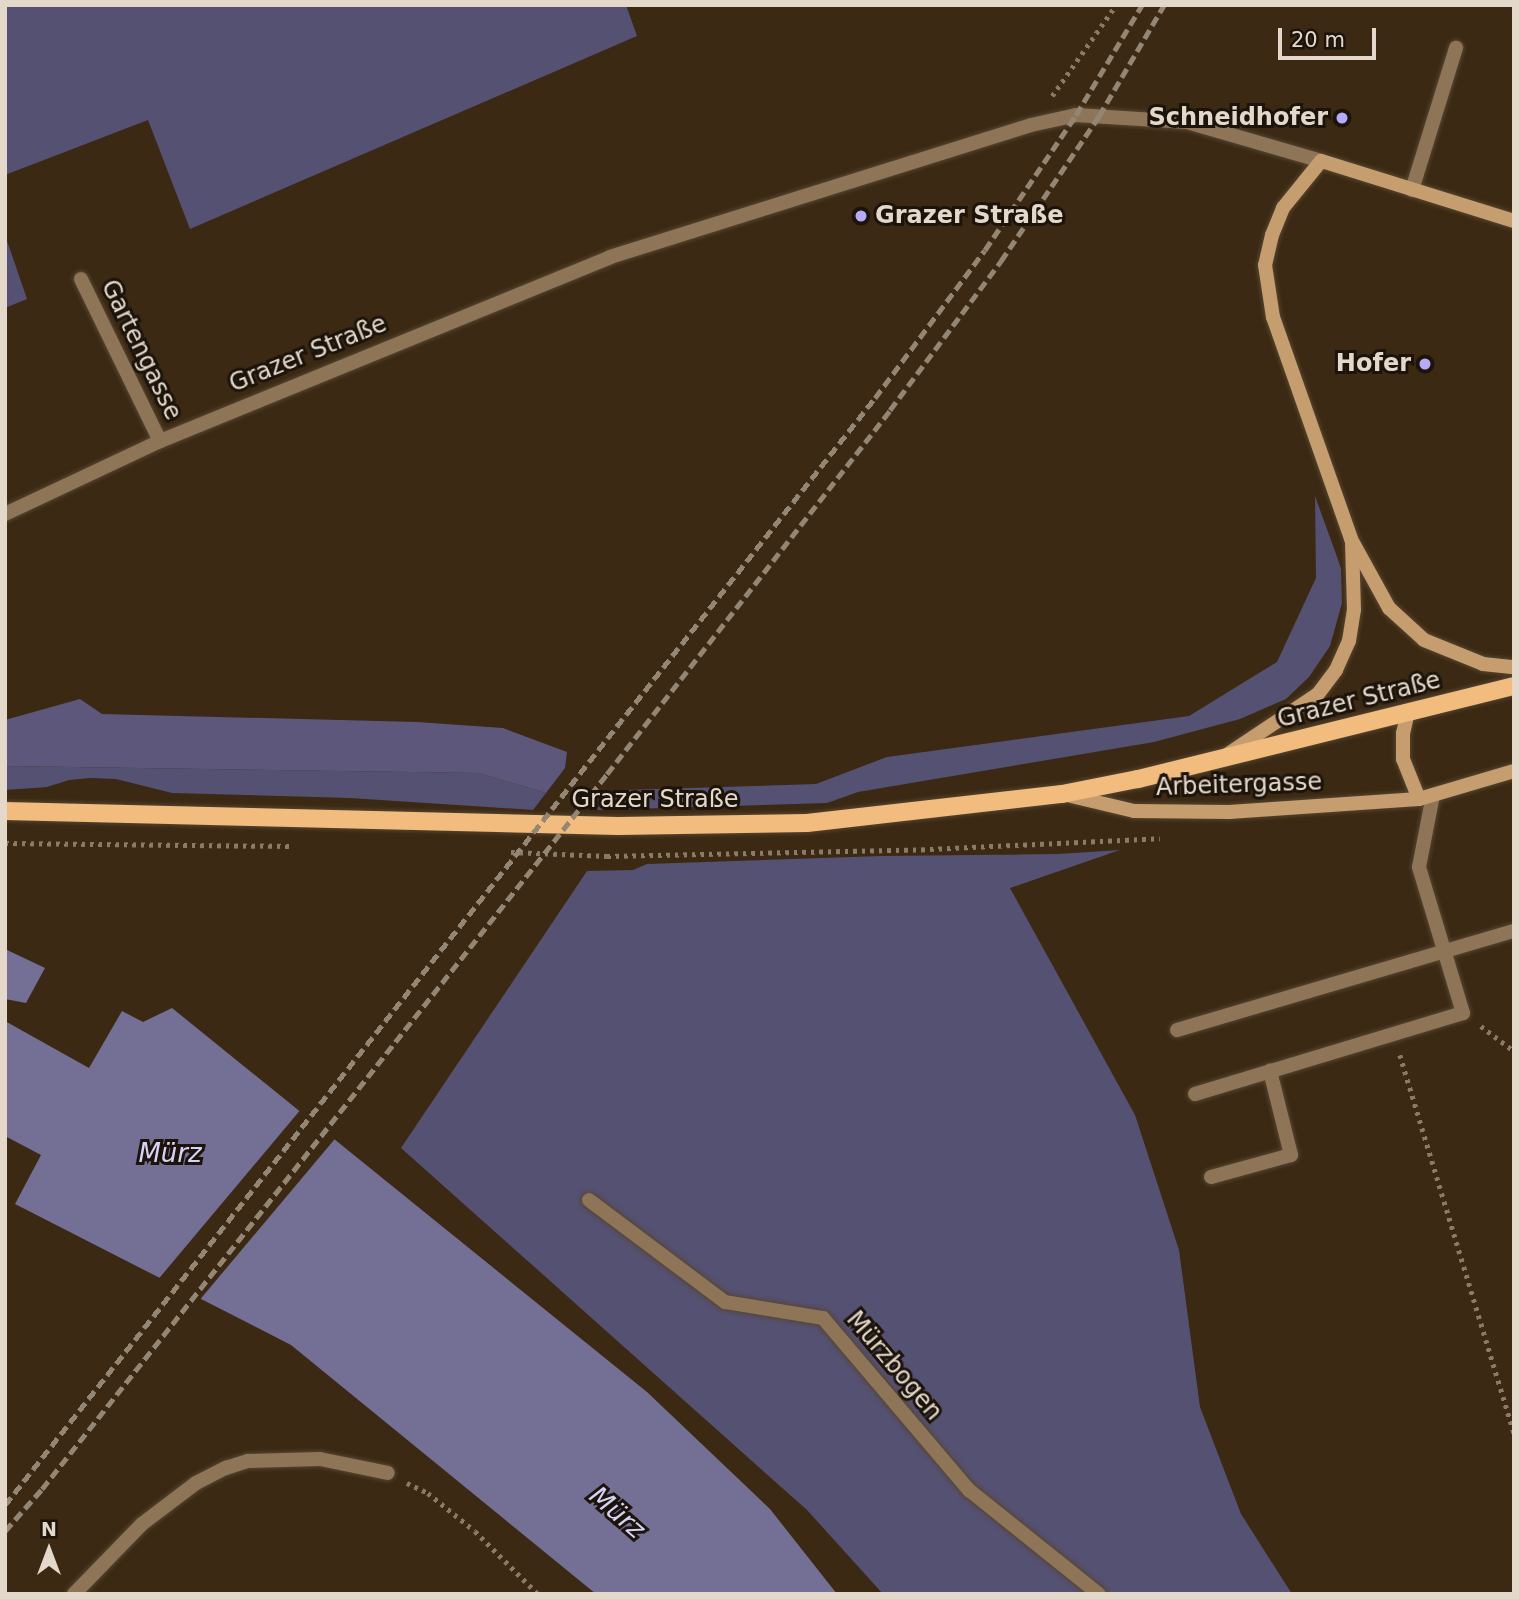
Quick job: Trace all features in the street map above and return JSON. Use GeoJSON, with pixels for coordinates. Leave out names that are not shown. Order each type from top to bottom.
{"type":"FeatureCollection","features":[{"type":"Feature","properties":{"kind":"main road","name":"Grazer Straße"},"geometry":{"type":"LineString","coordinates":[[5,811],[618,826],[807,823],[1062,794],[1216,762],[1514,686]]}},
{"type":"Feature","properties":{"kind":"street"},"geometry":{"type":"LineString","coordinates":[[1412,190],[1455,48]]}},
{"type":"Feature","properties":{"kind":"street","name":"Grazer Straße"},"geometry":{"type":"LineString","coordinates":[[5,514],[160,441],[610,257],[1031,125],[1076,115],[1187,122],[1514,222]]}},
{"type":"Feature","properties":{"kind":"street","name":"Grazer Straße"},"geometry":{"type":"LineString","coordinates":[[1321,161],[1283,208],[1272,235],[1265,265],[1267,292],[1351,539],[1389,608],[1423,640],[1483,664],[1514,667]]}},
{"type":"Feature","properties":{"kind":"street","name":"Gartengasse"},"geometry":{"type":"LineString","coordinates":[[80,279],[160,441]]}},
{"type":"Feature","properties":{"kind":"street","name":"Grazer Straße"},"geometry":{"type":"LineString","coordinates":[[1216,762],[1318,694],[1336,670],[1349,641],[1354,610],[1351,539]]}},
{"type":"Feature","properties":{"kind":"street"},"geometry":{"type":"LineString","coordinates":[[1195,1094],[1463,1013],[1419,867],[1426,797],[1403,759],[1403,733],[1408,712]]}},
{"type":"Feature","properties":{"kind":"street","name":"Arbeitergasse"},"geometry":{"type":"LineString","coordinates":[[1062,794],[1134,811],[1229,812],[1426,797],[1514,771]]}},
{"type":"Feature","properties":{"kind":"street"},"geometry":{"type":"LineString","coordinates":[[1177,1030],[1514,931]]}},
{"type":"Feature","properties":{"kind":"street"},"geometry":{"type":"LineString","coordinates":[[1211,1177],[1292,1155],[1269,1071]]}},
{"type":"Feature","properties":{"kind":"street","name":"Mürzbogen"},"geometry":{"type":"LineString","coordinates":[[589,1200],[724,1302],[824,1318],[969,1490],[1099,1594]]}},
{"type":"Feature","properties":{"kind":"street"},"geometry":{"type":"LineString","coordinates":[[74,1594],[142,1524],[195,1483],[226,1468],[248,1461],[320,1459],[388,1474]]}},
{"type":"Feature","properties":{"kind":"path"},"geometry":{"type":"LineString","coordinates":[[1031,125],[1116,5]]}},
{"type":"Feature","properties":{"kind":"path"},"geometry":{"type":"LineString","coordinates":[[1463,1013],[1514,1051]]}},
{"type":"Feature","properties":{"kind":"path"},"geometry":{"type":"LineString","coordinates":[[1393,1034],[1514,1433]]}},
{"type":"Feature","properties":{"kind":"path"},"geometry":{"type":"LineString","coordinates":[[388,1474],[428,1493],[456,1515],[538,1594]]}},
{"type":"Feature","properties":{"kind":"shaded area"},"geometry":{"type":"Polygon","coordinates":[[[5,5],[626,5],[637,36],[190,229],[148,120],[5,175],[5,5]]]}},
{"type":"Feature","properties":{"kind":"shaded area"},"geometry":{"type":"Polygon","coordinates":[[[5,235],[27,299],[5,308],[5,235]]]}},
{"type":"Feature","properties":{"kind":"shaded area"},"geometry":{"type":"Polygon","coordinates":[[[1315,496],[1341,568],[1342,603],[1330,646],[1309,677],[1286,699],[1240,719],[1154,742],[858,792],[827,803],[596,810],[611,793],[625,790],[816,784],[887,757],[1189,716],[1277,662],[1316,578],[1315,496]]]}},
{"type":"Feature","properties":{"kind":"shaded area"},"geometry":{"type":"Polygon","coordinates":[[[80,699],[102,714],[417,722],[503,728],[567,752],[565,768],[546,793],[478,773],[5,766],[5,720],[80,699]]]}},
{"type":"Feature","properties":{"kind":"shaded area"},"geometry":{"type":"Polygon","coordinates":[[[5,766],[478,773],[546,793],[533,810],[350,798],[172,793],[116,779],[90,778],[69,780],[47,787],[5,790],[5,766]]]}},
{"type":"Feature","properties":{"kind":"shaded area"},"geometry":{"type":"Polygon","coordinates":[[[1120,850],[1010,888],[1135,1115],[1179,1250],[1200,1407],[1241,1514],[1292,1594],[883,1594],[807,1510],[401,1148],[587,871],[633,870],[647,864],[882,856],[1058,854],[1120,850]]]}},
{"type":"Feature","properties":{"kind":"water"},"geometry":{"type":"Polygon","coordinates":[[[5,949],[45,968],[26,1003],[5,999],[5,949]]]}},
{"type":"Feature","properties":{"kind":"water","name":"Mürz"},"geometry":{"type":"Polygon","coordinates":[[[172,1008],[647,1392],[770,1509],[837,1594],[596,1594],[291,1345],[15,1204],[41,1155],[5,1136],[5,1021],[89,1068],[122,1011],[143,1022],[172,1008]]]}},
{"type":"Feature","properties":{"kind":"pier"},"geometry":{"type":"Polygon","coordinates":[[[302,1108],[336,1137],[192,1309],[158,1280],[302,1108]]]}},
{"type":"Feature","properties":{"kind":"railway"},"geometry":{"type":"LineString","coordinates":[[5,1505],[875,398],[985,250],[1076,115],[1142,5]]}},
{"type":"Feature","properties":{"kind":"railway"},"geometry":{"type":"LineString","coordinates":[[5,1531],[42,1489],[607,774],[890,410],[1001,261],[1099,116],[1164,5]]}},
{"type":"Feature","properties":{"kind":"place","name":"Schneidhofer"},"geometry":{"type":"Point","coordinates":[1342,118]}},
{"type":"Feature","properties":{"kind":"place","name":"Grazer Straße"},"geometry":{"type":"Point","coordinates":[861,216]}},
{"type":"Feature","properties":{"kind":"place","name":"Hofer"},"geometry":{"type":"Point","coordinates":[1425,364]}}]}
